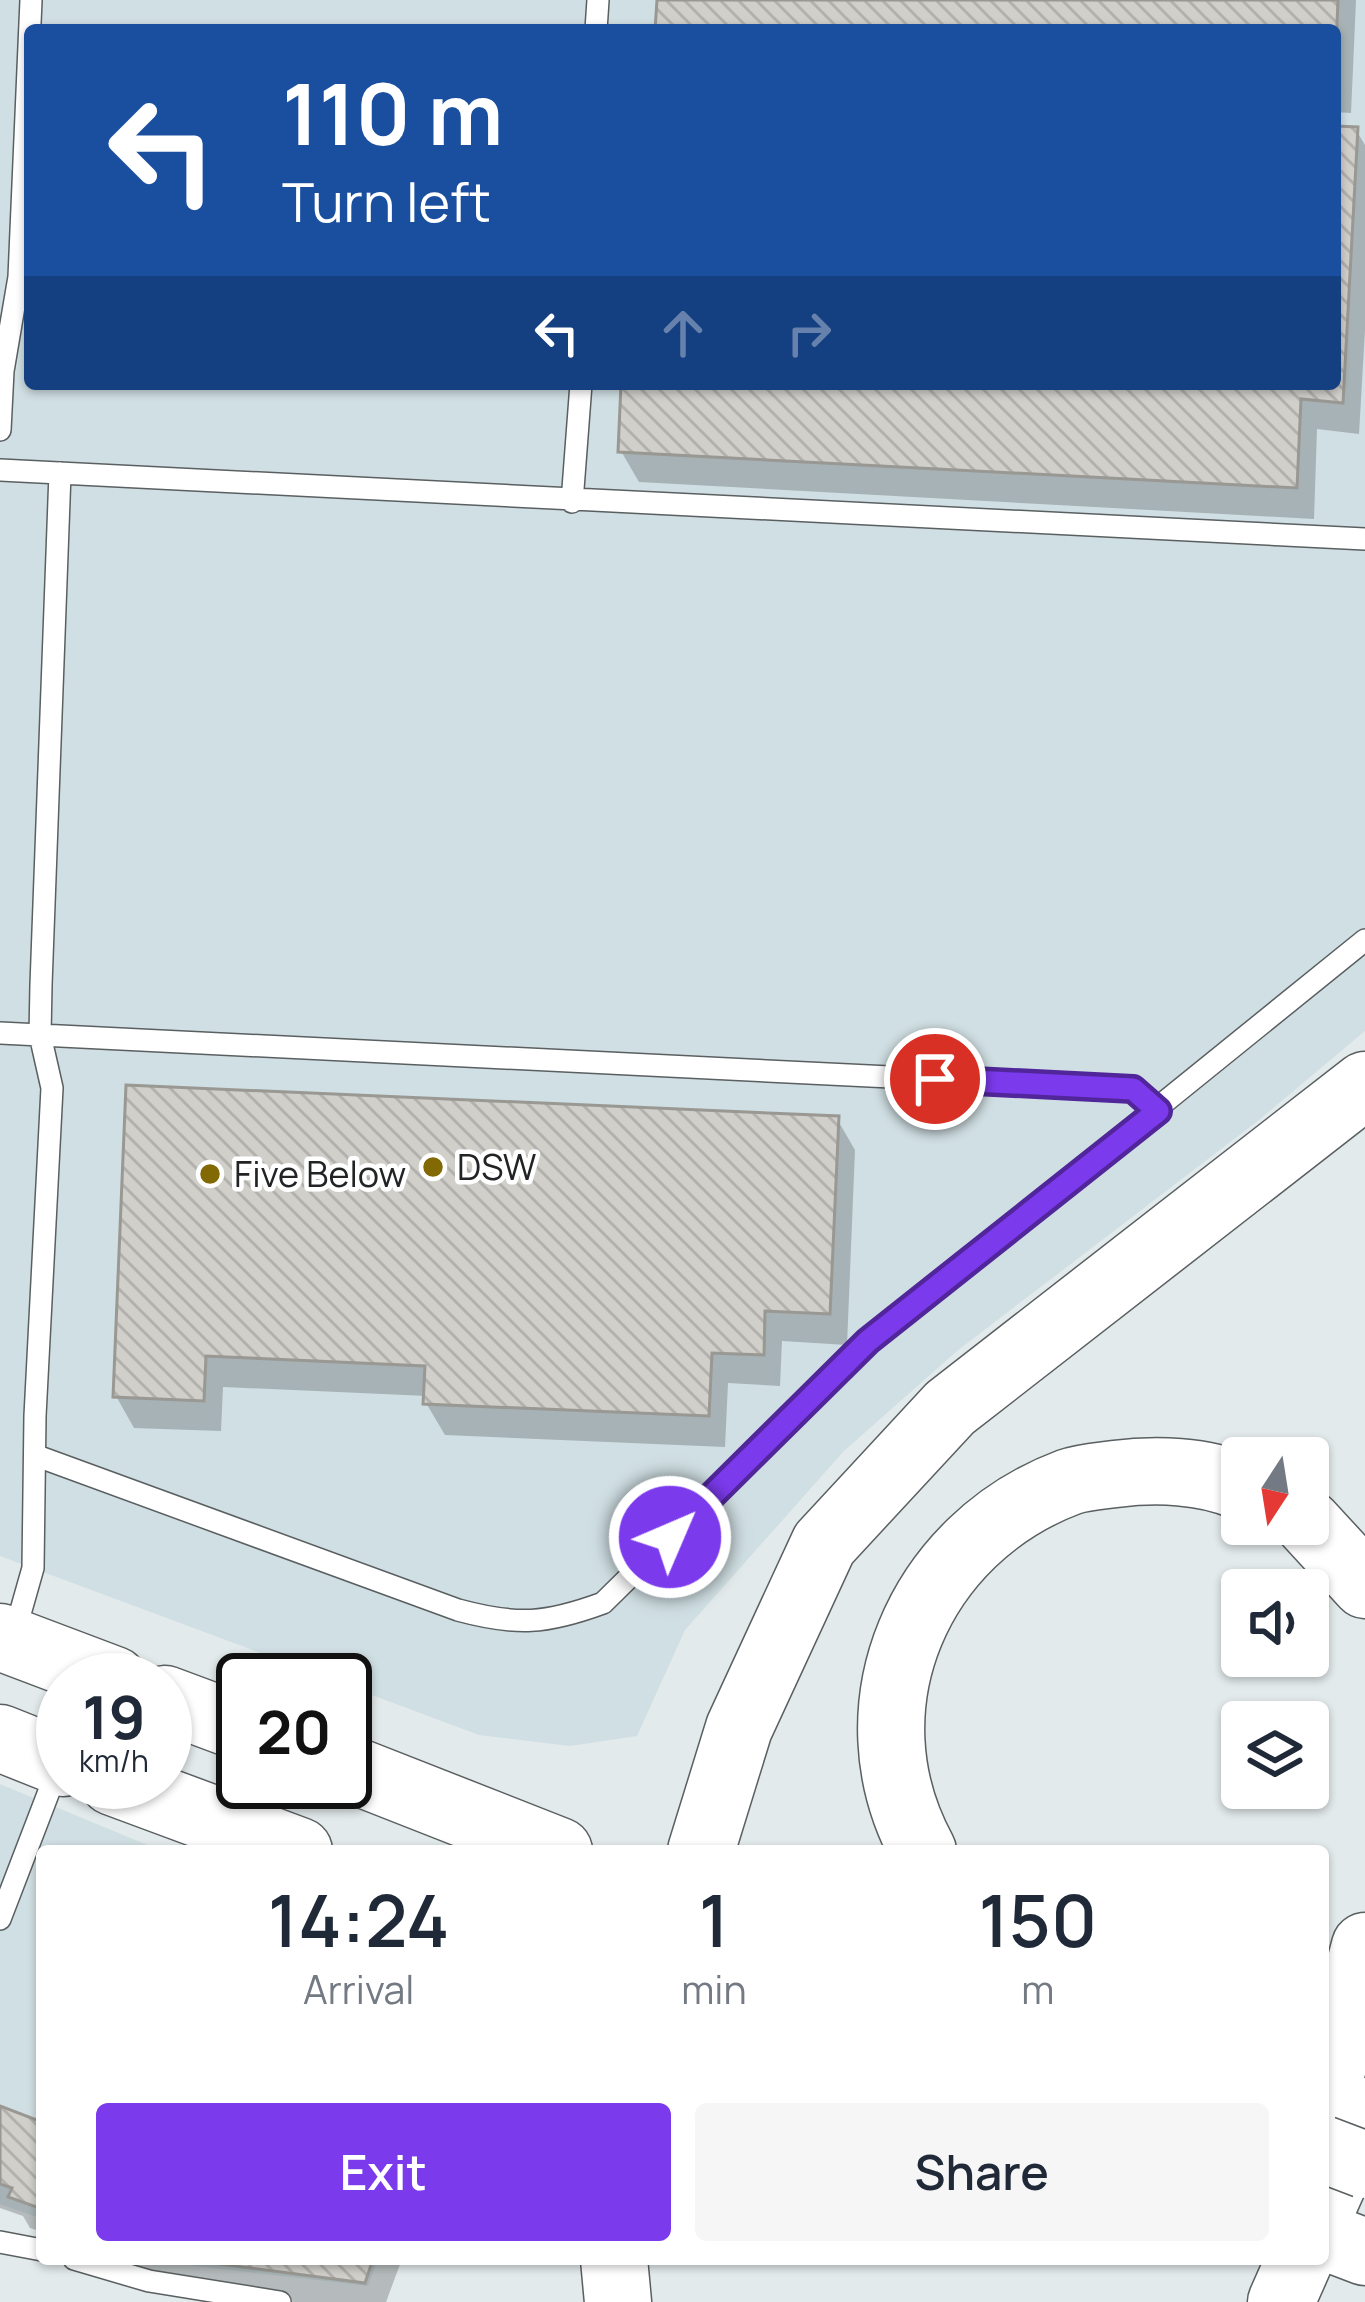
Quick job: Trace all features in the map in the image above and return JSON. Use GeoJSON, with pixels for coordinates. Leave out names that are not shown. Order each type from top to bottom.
{"type":"FeatureCollection","features":[{"type":"Feature","properties":{"kind":"main road"},"geometry":{"type":"LineString","coordinates":[[703,1845],[739,1727],[824,1544],[950,1408],[1365,1085]]}},
{"type":"Feature","properties":{"kind":"main road"},"geometry":{"type":"LineString","coordinates":[[920,1845],[904,1816],[889,1740],[899,1659],[935,1581],[996,1520],[1072,1480],[1153,1469],[1221,1482]]}},
{"type":"Feature","properties":{"kind":"main road"},"geometry":{"type":"LineString","coordinates":[[1328,1545],[1365,1586]]}},
{"type":"Feature","properties":{"kind":"main road"},"geometry":{"type":"LineString","coordinates":[[6,1640],[41,1653]]}},
{"type":"Feature","properties":{"kind":"main road"},"geometry":{"type":"LineString","coordinates":[[0,1738],[36,1752]]}},
{"type":"Feature","properties":{"kind":"main road"},"geometry":{"type":"LineString","coordinates":[[372,1778],[545,1845]]}},
{"type":"Feature","properties":{"kind":"main road"},"geometry":{"type":"LineString","coordinates":[[174,1809],[235,1835],[274,1845]]}},
{"type":"Feature","properties":{"kind":"main road"},"geometry":{"type":"LineString","coordinates":[[1329,2081],[1365,1946]]}},
{"type":"Feature","properties":{"kind":"main road"},"geometry":{"type":"LineString","coordinates":[[1329,2192],[1365,2111]]}},
{"type":"Feature","properties":{"kind":"main road"},"geometry":{"type":"LineString","coordinates":[[1329,2151],[1365,2165]]}},
{"type":"Feature","properties":{"kind":"main road"},"geometry":{"type":"LineString","coordinates":[[1329,2238],[1365,2252]]}},
{"type":"Feature","properties":{"kind":"main road"},"geometry":{"type":"LineString","coordinates":[[615,2265],[618,2302]]}},
{"type":"Feature","properties":{"kind":"main road"},"geometry":{"type":"LineString","coordinates":[[1270,2302],[1280,2265]]}},
{"type":"Feature","properties":{"kind":"main road"},"geometry":{"type":"LineString","coordinates":[[1281,2302],[1297,2265]]}},
{"type":"Feature","properties":{"kind":"lane"},"geometry":{"type":"LineString","coordinates":[[0,430],[3,371],[19,277],[24,162]]}},
{"type":"Feature","properties":{"kind":"lane"},"geometry":{"type":"LineString","coordinates":[[572,502],[581,390]]}},
{"type":"Feature","properties":{"kind":"lane"},"geometry":{"type":"LineString","coordinates":[[0,470],[1365,539]]}},
{"type":"Feature","properties":{"kind":"lane"},"geometry":{"type":"LineString","coordinates":[[6,1640],[33,1568],[35,1416],[52,1088],[40,1035],[60,473]]}},
{"type":"Feature","properties":{"kind":"lane"},"geometry":{"type":"LineString","coordinates":[[37,1456],[499,1622],[558,1620],[603,1603],[868,1341],[1365,940]]}},
{"type":"Feature","properties":{"kind":"lane"},"geometry":{"type":"LineString","coordinates":[[0,1033],[1133,1089],[1158,1111]]}},
{"type":"Feature","properties":{"kind":"lane"},"geometry":{"type":"LineString","coordinates":[[39,1845],[58,1809]]}},
{"type":"Feature","properties":{"kind":"lane"},"geometry":{"type":"LineString","coordinates":[[0,1919],[36,1851]]}},
{"type":"Feature","properties":{"kind":"lane"},"geometry":{"type":"LineString","coordinates":[[0,2242],[36,2249]]}},
{"type":"Feature","properties":{"kind":"lane"},"geometry":{"type":"LineString","coordinates":[[94,2265],[149,2281],[280,2302]]}},
{"type":"Feature","properties":{"kind":"shaded area"},"geometry":{"type":"Polygon","coordinates":[[[0,0],[1365,0],[1365,1031],[1259,1120],[957,1351],[844,1451],[685,1630],[637,1736],[570,1746],[479,1735],[372,1695],[372,1653],[260,1653],[0,1556],[0,0]]]}},
{"type":"Feature","properties":{"kind":"shaded area"},"geometry":{"type":"Polygon","coordinates":[[[0,1784],[36,1799],[36,1809],[60,1809],[147,1845],[36,1845],[36,2217],[0,2204],[0,1784]]]}},
{"type":"Feature","properties":{"kind":"shaded area"},"geometry":{"type":"Polygon","coordinates":[[[188,2265],[376,2265],[368,2286],[188,2265]]]}},
{"type":"Feature","properties":{"kind":"building"},"geometry":{"type":"Polygon","coordinates":[[[657,0],[1338,0],[1337,24],[655,24],[657,0]]]}},
{"type":"Feature","properties":{"kind":"building"},"geometry":{"type":"Polygon","coordinates":[[[1341,126],[1358,127],[1343,403],[1301,399],[1297,488],[618,452],[621,390],[1341,390],[1341,126]]]}},
{"type":"Feature","properties":{"kind":"building"},"geometry":{"type":"Polygon","coordinates":[[[126,1085],[839,1116],[830,1314],[765,1311],[764,1355],[712,1353],[709,1416],[423,1404],[425,1366],[206,1356],[204,1401],[113,1397],[126,1085]]]}},
{"type":"Feature","properties":{"kind":"building"},"geometry":{"type":"Polygon","coordinates":[[[0,2106],[36,2120],[36,2207],[8,2197],[12,2188],[0,2184],[0,2106]]]}},
{"type":"Feature","properties":{"kind":"building"},"geometry":{"type":"Polygon","coordinates":[[[228,2265],[371,2265],[365,2283],[228,2265]]]}},
{"type":"Feature","properties":{"kind":"place","name":"DSW"},"geometry":{"type":"Point","coordinates":[433,1167]}},
{"type":"Feature","properties":{"kind":"place","name":"Five Below"},"geometry":{"type":"Point","coordinates":[210,1174]}},
{"type":"Feature","properties":{"kind":"route"},"geometry":{"type":"LineString","coordinates":[[670,1537],[868,1341],[1158,1111],[1133,1089],[935,1079]]}}]}
